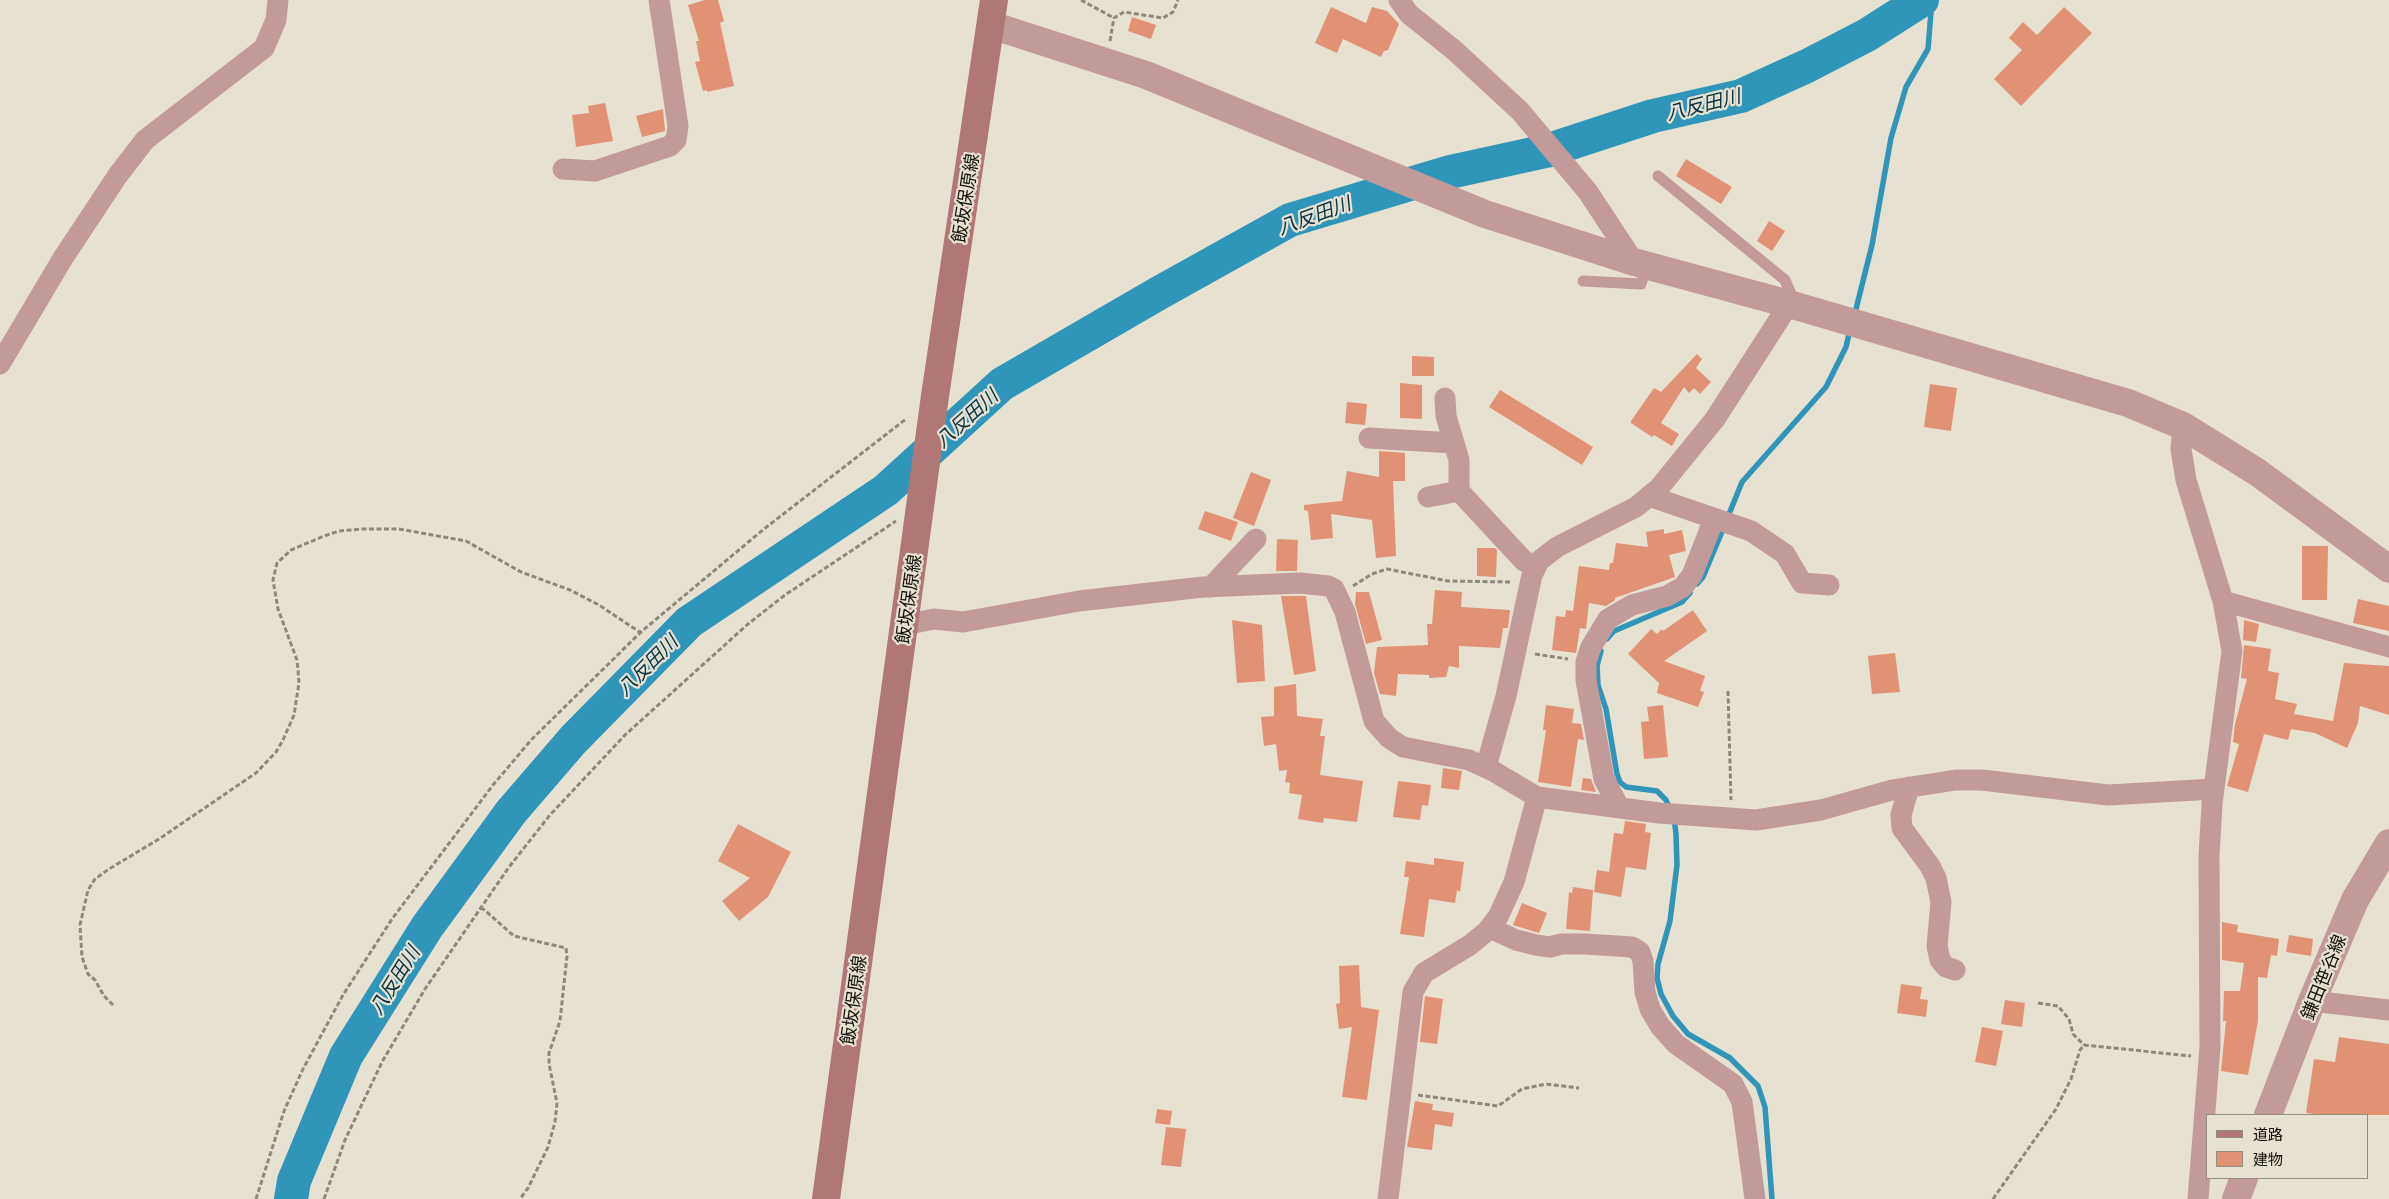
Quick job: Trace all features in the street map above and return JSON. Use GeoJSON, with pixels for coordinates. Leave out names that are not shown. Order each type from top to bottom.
{"type":"FeatureCollection","features":[{"type":"Feature","properties":{"kind":"main road","name":"飯坂保原線"},"geometry":{"type":"LineString","coordinates":[[826,1199],[935,396],[993,13]]}},
{"type":"Feature","properties":{"kind":"street"},"geometry":{"type":"LineString","coordinates":[[0,364],[63,258],[144,140],[264,48],[276,20],[278,0]]}},
{"type":"Feature","properties":{"kind":"street"},"geometry":{"type":"LineString","coordinates":[[563,169],[595,171],[670,146],[676,140],[678,126],[658,0]]}},
{"type":"Feature","properties":{"kind":"street"},"geometry":{"type":"LineString","coordinates":[[1399,0],[1409,14],[1454,50],[1520,110],[1588,192],[1640,263]]}},
{"type":"Feature","properties":{"kind":"street"},"geometry":{"type":"LineString","coordinates":[[993,13],[1107,62],[1146,75],[1485,214],[1640,263],[1789,304],[2128,404],[2183,426],[2257,472],[2389,569]]}},
{"type":"Feature","properties":{"kind":"street"},"geometry":{"type":"LineString","coordinates":[[1486,767],[1506,696],[1533,575],[1539,561],[1557,547],[1636,507],[1659,488],[1715,419],[1789,304]]}},
{"type":"Feature","properties":{"kind":"street"},"geometry":{"type":"LineString","coordinates":[[1445,398],[1446,416],[1459,460],[1459,491],[1524,561],[1533,575]]}},
{"type":"Feature","properties":{"kind":"street"},"geometry":{"type":"LineString","coordinates":[[2183,426],[2181,449],[2186,480],[2223,601],[2232,651],[2214,788],[2209,856],[2209,1058],[2198,1199]]}},
{"type":"Feature","properties":{"kind":"street"},"geometry":{"type":"LineString","coordinates":[[1369,438],[1454,443]]}},
{"type":"Feature","properties":{"kind":"street"},"geometry":{"type":"LineString","coordinates":[[1428,497],[1459,491]]}},
{"type":"Feature","properties":{"kind":"street"},"geometry":{"type":"LineString","coordinates":[[1649,496],[1751,531],[1785,554],[1802,583],[1829,585]]}},
{"type":"Feature","properties":{"kind":"street"},"geometry":{"type":"LineString","coordinates":[[1619,807],[1604,779],[1586,680],[1586,662],[1591,647],[1608,619],[1632,604],[1667,596],[1683,587],[1723,521]]}},
{"type":"Feature","properties":{"kind":"street"},"geometry":{"type":"LineString","coordinates":[[1211,587],[1256,539]]}},
{"type":"Feature","properties":{"kind":"street"},"geometry":{"type":"LineString","coordinates":[[904,625],[934,619],[963,622],[1079,601],[1211,587],[1300,583],[1328,586],[1338,595],[1345,612],[1374,720],[1380,730],[1403,747],[1454,755],[1486,767],[1537,797],[1659,813],[1756,820],[1821,810],[1908,787],[1956,780],[1982,780],[2108,795],[2214,788]]}},
{"type":"Feature","properties":{"kind":"street"},"geometry":{"type":"LineString","coordinates":[[2223,601],[2389,647]]}},
{"type":"Feature","properties":{"kind":"street"},"geometry":{"type":"LineString","coordinates":[[1908,787],[1901,815],[1902,828],[1930,866],[1936,878],[1941,902],[1937,946],[1940,960],[1946,967],[1955,970]]}},
{"type":"Feature","properties":{"kind":"street"},"geometry":{"type":"LineString","coordinates":[[1388,1199],[1413,992],[1424,973],[1470,944],[1490,928],[1506,902],[1514,882],[1537,797]]}},
{"type":"Feature","properties":{"kind":"street","name":"鎌田笹谷線"},"geometry":{"type":"LineString","coordinates":[[2268,1114],[2312,1001],[2355,900],[2389,843]]}},
{"type":"Feature","properties":{"kind":"street"},"geometry":{"type":"LineString","coordinates":[[1490,928],[1516,940],[1536,945],[1550,947],[1561,944],[1585,944],[1632,947],[1640,952],[1643,960],[1645,992],[1650,1009],[1660,1026],[1676,1044],[1716,1070],[1733,1084],[1742,1102],[1755,1199]]}},
{"type":"Feature","properties":{"kind":"street"},"geometry":{"type":"LineString","coordinates":[[2312,1001],[2389,1010]]}},
{"type":"Feature","properties":{"kind":"street"},"geometry":{"type":"LineString","coordinates":[[2236,1199],[2244,1179]]}},
{"type":"Feature","properties":{"kind":"lane"},"geometry":{"type":"LineString","coordinates":[[1658,176],[1785,280],[1791,294],[1789,304]]}},
{"type":"Feature","properties":{"kind":"lane"},"geometry":{"type":"LineString","coordinates":[[1583,281],[1641,284],[1640,263]]}},
{"type":"Feature","properties":{"kind":"path"},"geometry":{"type":"LineString","coordinates":[[1081,0],[1114,18]]}},
{"type":"Feature","properties":{"kind":"path"},"geometry":{"type":"LineString","coordinates":[[1107,62],[1114,18],[1124,12],[1163,18],[1173,12],[1178,0]]}},
{"type":"Feature","properties":{"kind":"path"},"geometry":{"type":"LineString","coordinates":[[256,1199],[284,1111],[303,1069],[343,995],[392,919],[492,785],[532,739],[641,632],[764,529],[906,419]]}},
{"type":"Feature","properties":{"kind":"path"},"geometry":{"type":"LineString","coordinates":[[324,1199],[345,1140],[382,1062],[425,990],[481,907],[509,867],[550,815],[625,735],[748,624],[785,595],[886,526],[921,508]]}},
{"type":"Feature","properties":{"kind":"path"},"geometry":{"type":"LineString","coordinates":[[114,1005],[104,996],[95,980],[88,974],[82,957],[80,925],[88,890],[95,879],[109,869],[159,839],[256,773],[276,752],[294,715],[299,683],[297,660],[274,595],[272,580],[277,563],[291,550],[339,531],[362,529],[399,529],[458,539],[498,557],[521,572],[570,590],[606,609],[641,632]]}},
{"type":"Feature","properties":{"kind":"path"},"geometry":{"type":"LineString","coordinates":[[1338,595],[1372,574],[1387,569],[1448,580],[1502,580],[1533,575]]}},
{"type":"Feature","properties":{"kind":"path"},"geometry":{"type":"LineString","coordinates":[[1515,650],[1586,662]]}},
{"type":"Feature","properties":{"kind":"path"},"geometry":{"type":"LineString","coordinates":[[1728,690],[1732,818]]}},
{"type":"Feature","properties":{"kind":"path"},"geometry":{"type":"LineString","coordinates":[[481,907],[514,936],[566,948],[567,956],[560,1020],[549,1053],[549,1064],[557,1103],[555,1122],[548,1147],[528,1188],[520,1199]]}},
{"type":"Feature","properties":{"kind":"path"},"geometry":{"type":"LineString","coordinates":[[2038,1003],[2058,1006],[2069,1019],[2073,1034],[2084,1045],[2209,1058]]}},
{"type":"Feature","properties":{"kind":"path"},"geometry":{"type":"LineString","coordinates":[[1993,1199],[2056,1109],[2071,1079],[2080,1050],[2084,1045]]}},
{"type":"Feature","properties":{"kind":"path"},"geometry":{"type":"LineString","coordinates":[[1401,1093],[1498,1106],[1522,1089],[1546,1084],[1578,1088]]}},
{"type":"Feature","properties":{"kind":"building"},"geometry":{"type":"Polygon","coordinates":[[[705,0],[718,0],[724,21],[720,23],[734,86],[707,92],[707,90],[703,91],[695,62],[700,61],[696,41],[699,41],[688,5],[705,0]]]}},
{"type":"Feature","properties":{"kind":"building"},"geometry":{"type":"Polygon","coordinates":[[[1331,7],[1366,23],[1372,7],[1387,11],[1399,24],[1388,50],[1384,51],[1381,57],[1343,39],[1337,53],[1315,43],[1331,7]]]}},
{"type":"Feature","properties":{"kind":"building"},"geometry":{"type":"Polygon","coordinates":[[[2064,7],[2092,33],[2021,106],[1994,79],[2022,50],[2009,38],[2023,22],[2037,35],[2064,7]]]}},
{"type":"Feature","properties":{"kind":"building"},"geometry":{"type":"Polygon","coordinates":[[[1132,17],[1156,25],[1151,39],[1128,31],[1132,17]]]}},
{"type":"Feature","properties":{"kind":"building"},"geometry":{"type":"Polygon","coordinates":[[[605,103],[613,141],[576,147],[572,115],[589,113],[588,106],[605,103]]]}},
{"type":"Feature","properties":{"kind":"building"},"geometry":{"type":"Polygon","coordinates":[[[663,109],[665,131],[642,137],[636,116],[663,109]]]}},
{"type":"Feature","properties":{"kind":"building"},"geometry":{"type":"Polygon","coordinates":[[[1686,159],[1732,187],[1721,204],[1676,176],[1686,159]]]}},
{"type":"Feature","properties":{"kind":"building"},"geometry":{"type":"Polygon","coordinates":[[[1769,221],[1785,231],[1772,251],[1757,241],[1769,221]]]}},
{"type":"Feature","properties":{"kind":"building"},"geometry":{"type":"Polygon","coordinates":[[[1697,354],[1702,359],[1696,368],[1711,382],[1700,394],[1694,388],[1689,393],[1684,387],[1661,423],[1679,434],[1672,446],[1654,435],[1652,437],[1631,423],[1654,388],[1661,392],[1697,354]]]}},
{"type":"Feature","properties":{"kind":"building"},"geometry":{"type":"Polygon","coordinates":[[[1412,356],[1434,357],[1434,376],[1412,376],[1412,356]]]}},
{"type":"Feature","properties":{"kind":"building"},"geometry":{"type":"Polygon","coordinates":[[[1400,383],[1422,385],[1422,419],[1400,418],[1400,383]]]}},
{"type":"Feature","properties":{"kind":"building"},"geometry":{"type":"Polygon","coordinates":[[[1930,384],[1957,388],[1951,431],[1924,427],[1930,384]]]}},
{"type":"Feature","properties":{"kind":"building"},"geometry":{"type":"Polygon","coordinates":[[[1500,390],[1593,447],[1582,465],[1489,407],[1500,390]]]}},
{"type":"Feature","properties":{"kind":"building"},"geometry":{"type":"Polygon","coordinates":[[[1347,402],[1367,404],[1365,425],[1345,423],[1347,402]]]}},
{"type":"Feature","properties":{"kind":"building"},"geometry":{"type":"Polygon","coordinates":[[[1379,451],[1405,453],[1405,481],[1393,481],[1396,556],[1376,558],[1372,520],[1331,514],[1333,538],[1311,540],[1308,511],[1304,510],[1304,505],[1342,501],[1347,471],[1379,477],[1379,451]]]}},
{"type":"Feature","properties":{"kind":"building"},"geometry":{"type":"Polygon","coordinates":[[[1251,472],[1271,480],[1254,526],[1233,518],[1251,472]]]}},
{"type":"Feature","properties":{"kind":"building"},"geometry":{"type":"Polygon","coordinates":[[[1205,511],[1238,522],[1231,541],[1198,529],[1205,511]]]}},
{"type":"Feature","properties":{"kind":"building"},"geometry":{"type":"Polygon","coordinates":[[[1664,529],[1664,534],[1682,530],[1686,551],[1669,555],[1675,577],[1615,598],[1606,606],[1589,603],[1586,629],[1580,628],[1576,653],[1552,650],[1556,616],[1565,617],[1566,610],[1573,611],[1579,566],[1609,570],[1610,563],[1613,563],[1616,543],[1648,547],[1646,532],[1664,529]]]}},
{"type":"Feature","properties":{"kind":"building"},"geometry":{"type":"Polygon","coordinates":[[[1277,539],[1298,540],[1297,571],[1276,571],[1277,539]]]}},
{"type":"Feature","properties":{"kind":"building"},"geometry":{"type":"Polygon","coordinates":[[[2302,546],[2328,546],[2327,600],[2302,600],[2302,546]]]}},
{"type":"Feature","properties":{"kind":"building"},"geometry":{"type":"Polygon","coordinates":[[[1477,548],[1495,548],[1497,550],[1496,577],[1477,576],[1477,548]]]}},
{"type":"Feature","properties":{"kind":"building"},"geometry":{"type":"Polygon","coordinates":[[[1435,590],[1462,592],[1461,607],[1510,610],[1508,628],[1503,628],[1500,648],[1459,646],[1459,668],[1449,666],[1446,677],[1429,678],[1429,675],[1398,674],[1396,696],[1380,694],[1374,673],[1377,647],[1428,645],[1427,624],[1432,624],[1435,590]]]}},
{"type":"Feature","properties":{"kind":"building"},"geometry":{"type":"Polygon","coordinates":[[[1356,592],[1369,592],[1382,640],[1366,644],[1355,604],[1356,592]]]}},
{"type":"Feature","properties":{"kind":"building"},"geometry":{"type":"Polygon","coordinates":[[[1281,596],[1306,596],[1316,671],[1294,675],[1281,596]]]}},
{"type":"Feature","properties":{"kind":"building"},"geometry":{"type":"Polygon","coordinates":[[[2358,599],[2389,606],[2389,631],[2353,623],[2358,599]]]}},
{"type":"Feature","properties":{"kind":"building"},"geometry":{"type":"Polygon","coordinates":[[[1693,610],[1707,631],[1664,661],[1705,676],[1700,691],[1704,692],[1698,707],[1657,693],[1659,683],[1628,654],[1651,629],[1657,634],[1693,610]]]}},
{"type":"Feature","properties":{"kind":"building"},"geometry":{"type":"Polygon","coordinates":[[[1232,620],[1262,625],[1265,681],[1237,683],[1232,620]]]}},
{"type":"Feature","properties":{"kind":"building"},"geometry":{"type":"Polygon","coordinates":[[[2244,620],[2259,624],[2256,642],[2243,640],[2244,620]]]}},
{"type":"Feature","properties":{"kind":"building"},"geometry":{"type":"Polygon","coordinates":[[[2244,645],[2271,649],[2268,671],[2279,673],[2275,699],[2297,704],[2294,714],[2333,721],[2344,663],[2389,666],[2389,715],[2360,706],[2358,723],[2347,748],[2315,733],[2291,729],[2288,740],[2264,734],[2248,792],[2227,786],[2239,744],[2233,742],[2235,724],[2247,679],[2241,678],[2244,645]]]}},
{"type":"Feature","properties":{"kind":"building"},"geometry":{"type":"Polygon","coordinates":[[[1895,653],[1900,692],[1872,694],[1868,656],[1895,653]]]}},
{"type":"Feature","properties":{"kind":"building"},"geometry":{"type":"Polygon","coordinates":[[[1296,684],[1297,716],[1323,719],[1320,736],[1325,736],[1320,775],[1363,781],[1357,822],[1324,818],[1323,823],[1298,819],[1302,795],[1289,793],[1290,783],[1285,782],[1287,770],[1279,771],[1276,744],[1264,746],[1261,717],[1274,716],[1274,687],[1296,684]]]}},
{"type":"Feature","properties":{"kind":"building"},"geometry":{"type":"Polygon","coordinates":[[[1546,705],[1574,709],[1572,723],[1581,724],[1584,740],[1578,739],[1571,787],[1538,782],[1546,730],[1543,730],[1546,705]]]}},
{"type":"Feature","properties":{"kind":"building"},"geometry":{"type":"Polygon","coordinates":[[[1663,705],[1668,757],[1644,759],[1641,722],[1649,721],[1647,707],[1663,705]]]}},
{"type":"Feature","properties":{"kind":"building"},"geometry":{"type":"Polygon","coordinates":[[[1443,768],[1462,771],[1459,790],[1441,788],[1443,768]]]}},
{"type":"Feature","properties":{"kind":"building"},"geometry":{"type":"Polygon","coordinates":[[[1583,778],[1591,779],[1596,792],[1581,790],[1583,778]]]}},
{"type":"Feature","properties":{"kind":"building"},"geometry":{"type":"Polygon","coordinates":[[[1398,781],[1431,785],[1428,806],[1422,805],[1420,820],[1393,817],[1398,781]]]}},
{"type":"Feature","properties":{"kind":"building"},"geometry":{"type":"Polygon","coordinates":[[[1625,821],[1646,824],[1645,832],[1651,833],[1646,870],[1626,867],[1621,897],[1594,892],[1597,870],[1609,872],[1614,833],[1623,834],[1625,821]]]}},
{"type":"Feature","properties":{"kind":"building"},"geometry":{"type":"Polygon","coordinates":[[[738,824],[791,852],[768,897],[739,921],[722,901],[750,878],[718,861],[738,824]]]}},
{"type":"Feature","properties":{"kind":"building"},"geometry":{"type":"Polygon","coordinates":[[[1434,858],[1464,862],[1460,892],[1457,890],[1455,903],[1429,899],[1424,937],[1400,934],[1409,877],[1404,877],[1406,861],[1434,865],[1434,858]]]}},
{"type":"Feature","properties":{"kind":"building"},"geometry":{"type":"Polygon","coordinates":[[[1573,887],[1593,890],[1590,931],[1566,929],[1569,892],[1572,893],[1573,887]]]}},
{"type":"Feature","properties":{"kind":"building"},"geometry":{"type":"Polygon","coordinates":[[[1522,903],[1547,913],[1539,933],[1513,925],[1522,903]]]}},
{"type":"Feature","properties":{"kind":"building"},"geometry":{"type":"Polygon","coordinates":[[[2222,922],[2238,925],[2237,932],[2279,939],[2277,956],[2271,955],[2267,978],[2258,977],[2258,1021],[2248,1075],[2221,1071],[2226,1021],[2223,1021],[2224,991],[2240,991],[2244,963],[2222,960],[2222,922]]]}},
{"type":"Feature","properties":{"kind":"building"},"geometry":{"type":"Polygon","coordinates":[[[2289,935],[2313,939],[2311,956],[2286,952],[2289,935]]]}},
{"type":"Feature","properties":{"kind":"building"},"geometry":{"type":"Polygon","coordinates":[[[1359,965],[1361,1007],[1379,1010],[1367,1100],[1342,1097],[1352,1027],[1339,1029],[1336,1004],[1340,1003],[1339,966],[1359,965]]]}},
{"type":"Feature","properties":{"kind":"building"},"geometry":{"type":"Polygon","coordinates":[[[1901,984],[1922,987],[1920,999],[1928,1000],[1926,1017],[1897,1013],[1901,984]]]}},
{"type":"Feature","properties":{"kind":"building"},"geometry":{"type":"Polygon","coordinates":[[[1425,996],[1443,999],[1437,1044],[1420,1042],[1425,996]]]}},
{"type":"Feature","properties":{"kind":"building"},"geometry":{"type":"Polygon","coordinates":[[[2005,1000],[2025,1003],[2022,1027],[2001,1024],[2005,1000]]]}},
{"type":"Feature","properties":{"kind":"building"},"geometry":{"type":"Polygon","coordinates":[[[1982,1027],[2003,1031],[1996,1066],[1975,1062],[1982,1027]]]}},
{"type":"Feature","properties":{"kind":"building"},"geometry":{"type":"Polygon","coordinates":[[[2339,1037],[2389,1044],[2389,1115],[2306,1113],[2314,1059],[2335,1062],[2339,1037]]]}},
{"type":"Feature","properties":{"kind":"building"},"geometry":{"type":"Polygon","coordinates":[[[1415,1101],[1433,1104],[1432,1110],[1454,1113],[1452,1127],[1435,1124],[1432,1150],[1407,1147],[1415,1101]]]}},
{"type":"Feature","properties":{"kind":"building"},"geometry":{"type":"Polygon","coordinates":[[[1157,1109],[1172,1111],[1170,1125],[1155,1123],[1157,1109]]]}},
{"type":"Feature","properties":{"kind":"building"},"geometry":{"type":"Polygon","coordinates":[[[1166,1127],[1186,1129],[1181,1167],[1161,1165],[1166,1127]]]}},
{"type":"Feature","properties":{"kind":"waterway","name":"八反田川"},"geometry":{"type":"LineString","coordinates":[[291,1199],[294,1181],[346,1056],[427,927],[511,812],[573,740],[689,622],[886,490],[1002,384],[1290,220],[1450,172],[1546,151],[1653,116],[1741,96],[1807,66],[1867,35],[1922,0]]}},
{"type":"Feature","properties":{"kind":"waterway"},"geometry":{"type":"LineString","coordinates":[[1854,317],[1872,245],[1891,138],[1906,87],[1928,49],[1932,0]]}},
{"type":"Feature","properties":{"kind":"waterway"},"geometry":{"type":"LineString","coordinates":[[1727,519],[1742,482],[1826,387],[1846,347],[1850,330]]}},
{"type":"Feature","properties":{"kind":"waterway"},"geometry":{"type":"LineString","coordinates":[[1697,584],[1703,577],[1724,527]]}},
{"type":"Feature","properties":{"kind":"waterway"},"geometry":{"type":"LineString","coordinates":[[1607,639],[1614,631],[1682,602],[1690,593]]}},
{"type":"Feature","properties":{"kind":"waterway"},"geometry":{"type":"LineString","coordinates":[[1601,651],[1597,666],[1598,685],[1606,709],[1620,782],[1626,787],[1657,791],[1666,800],[1670,809]]}},
{"type":"Feature","properties":{"kind":"waterway"},"geometry":{"type":"LineString","coordinates":[[1674,818],[1677,865],[1670,921],[1658,964],[1657,978],[1661,994],[1673,1016],[1688,1034],[1730,1058],[1758,1086],[1765,1107],[1772,1199]]}}]}
